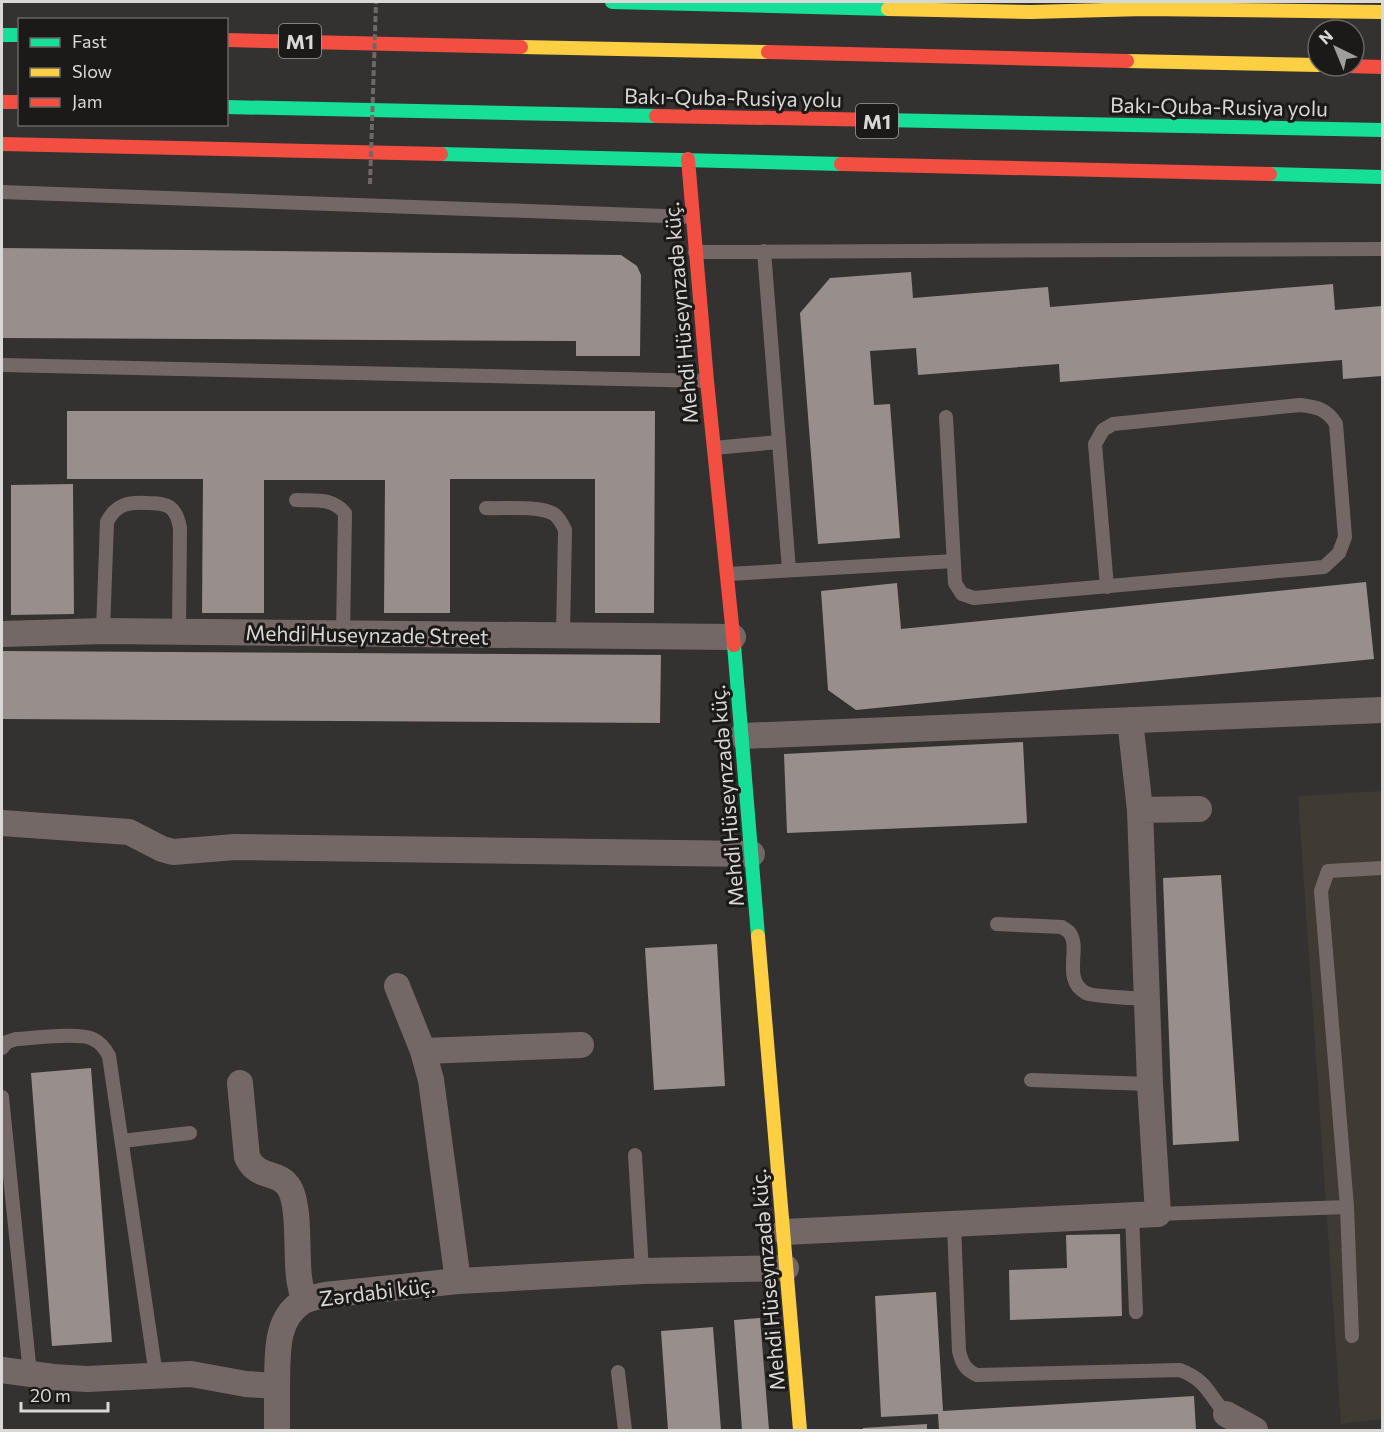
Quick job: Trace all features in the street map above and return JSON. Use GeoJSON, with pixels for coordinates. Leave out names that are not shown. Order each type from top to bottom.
{"type":"FeatureCollection","features":[{"type":"Feature","properties":{"kind":"main road"},"geometry":{"type":"LineString","coordinates":[[612,2],[1031,7],[1144,5],[1383,12]]}},
{"type":"Feature","properties":{"kind":"main road"},"geometry":{"type":"LineString","coordinates":[[2,35],[18,35]]}},
{"type":"Feature","properties":{"kind":"main road","name":"Bakı-Quba-Rusiya yolu"},"geometry":{"type":"LineString","coordinates":[[228,39],[1306,65]]}},
{"type":"Feature","properties":{"kind":"main road"},"geometry":{"type":"LineString","coordinates":[[1366,67],[1383,67]]}},
{"type":"Feature","properties":{"kind":"main road"},"geometry":{"type":"LineString","coordinates":[[2,102],[18,102]]}},
{"type":"Feature","properties":{"kind":"main road","name":"Bakı-Quba-Rusiya yolu"},"geometry":{"type":"LineString","coordinates":[[228,107],[1383,130]]}},
{"type":"Feature","properties":{"kind":"main road"},"geometry":{"type":"LineString","coordinates":[[2,144],[1383,177]]}},
{"type":"Feature","properties":{"kind":"main road","name":"Mehdi Hüseynzadə küç."},"geometry":{"type":"LineString","coordinates":[[687,159],[707,381],[734,637],[800,1431]]}},
{"type":"Feature","properties":{"kind":"street","name":"Mehdi Huseynzadе Street"},"geometry":{"type":"LineString","coordinates":[[2,634],[103,631],[734,637]]}},
{"type":"Feature","properties":{"kind":"street"},"geometry":{"type":"LineString","coordinates":[[742,736],[1383,710]]}},
{"type":"Feature","properties":{"kind":"street"},"geometry":{"type":"LineString","coordinates":[[784,1232],[1158,1214],[1150,1084],[1140,810],[1130,720]]}},
{"type":"Feature","properties":{"kind":"street"},"geometry":{"type":"LineString","coordinates":[[1140,810],[1199,808]]}},
{"type":"Feature","properties":{"kind":"street"},"geometry":{"type":"LineString","coordinates":[[2,823],[129,832],[162,849],[173,852],[235,847],[752,854]]}},
{"type":"Feature","properties":{"kind":"street"},"geometry":{"type":"LineString","coordinates":[[398,986],[423,1051],[431,1080],[458,1281]]}},
{"type":"Feature","properties":{"kind":"street"},"geometry":{"type":"LineString","coordinates":[[423,1051],[581,1045]]}},
{"type":"Feature","properties":{"kind":"street"},"geometry":{"type":"LineString","coordinates":[[240,1083],[247,1156],[252,1166],[258,1171],[276,1176],[285,1183],[294,1200],[299,1278],[304,1300]]}},
{"type":"Feature","properties":{"kind":"street","name":"Zərdabi küç."},"geometry":{"type":"LineString","coordinates":[[277,1431],[281,1329],[290,1312],[304,1300],[326,1295],[458,1281],[642,1271],[786,1268]]}},
{"type":"Feature","properties":{"kind":"street"},"geometry":{"type":"LineString","coordinates":[[2,1370],[87,1378],[190,1374],[246,1384],[277,1386]]}},
{"type":"Feature","properties":{"kind":"street"},"geometry":{"type":"LineString","coordinates":[[1226,1414],[1255,1431]]}},
{"type":"Feature","properties":{"kind":"lane"},"geometry":{"type":"LineString","coordinates":[[2,192],[692,217]]}},
{"type":"Feature","properties":{"kind":"lane"},"geometry":{"type":"LineString","coordinates":[[695,252],[1383,249]]}},
{"type":"Feature","properties":{"kind":"lane"},"geometry":{"type":"LineString","coordinates":[[764,251],[789,570]]}},
{"type":"Feature","properties":{"kind":"lane"},"geometry":{"type":"LineString","coordinates":[[2,365],[707,381]]}},
{"type":"Feature","properties":{"kind":"lane"},"geometry":{"type":"LineString","coordinates":[[946,417],[955,583],[962,594],[974,598],[1107,587],[1324,567],[1340,553],[1345,537],[1336,424],[1329,412],[1316,407],[1300,405],[1113,424],[1103,430],[1095,444],[1107,587]]}},
{"type":"Feature","properties":{"kind":"lane"},"geometry":{"type":"LineString","coordinates":[[714,448],[779,442]]}},
{"type":"Feature","properties":{"kind":"lane"},"geometry":{"type":"LineString","coordinates":[[296,500],[330,501],[338,505],[345,513],[343,634]]}},
{"type":"Feature","properties":{"kind":"lane"},"geometry":{"type":"LineString","coordinates":[[103,631],[107,522],[112,512],[130,502],[164,503],[178,517],[180,528],[180,632]]}},
{"type":"Feature","properties":{"kind":"lane"},"geometry":{"type":"LineString","coordinates":[[486,508],[542,509],[553,513],[560,520],[565,530],[563,635]]}},
{"type":"Feature","properties":{"kind":"lane"},"geometry":{"type":"LineString","coordinates":[[728,574],[954,561]]}},
{"type":"Feature","properties":{"kind":"lane"},"geometry":{"type":"LineString","coordinates":[[1352,1336],[1347,1207],[1321,891],[1328,871],[1383,868]]}},
{"type":"Feature","properties":{"kind":"lane"},"geometry":{"type":"LineString","coordinates":[[996,924],[1062,927],[1071,933],[1072,969],[1078,985],[1087,993],[1148,999]]}},
{"type":"Feature","properties":{"kind":"lane"},"geometry":{"type":"LineString","coordinates":[[2,1048],[7,1042],[16,1039],[80,1036],[92,1038],[104,1046],[109,1056],[156,1375]]}},
{"type":"Feature","properties":{"kind":"lane"},"geometry":{"type":"LineString","coordinates":[[1031,1080],[1150,1084]]}},
{"type":"Feature","properties":{"kind":"lane"},"geometry":{"type":"LineString","coordinates":[[2,1097],[30,1374]]}},
{"type":"Feature","properties":{"kind":"lane"},"geometry":{"type":"LineString","coordinates":[[122,1141],[190,1133]]}},
{"type":"Feature","properties":{"kind":"lane"},"geometry":{"type":"LineString","coordinates":[[635,1155],[642,1271]]}},
{"type":"Feature","properties":{"kind":"lane"},"geometry":{"type":"LineString","coordinates":[[1158,1214],[1347,1207]]}},
{"type":"Feature","properties":{"kind":"lane"},"geometry":{"type":"LineString","coordinates":[[1132,1215],[1136,1312]]}},
{"type":"Feature","properties":{"kind":"lane"},"geometry":{"type":"LineString","coordinates":[[954,1225],[959,1351],[962,1362],[969,1372],[977,1375],[1180,1370],[1203,1382],[1226,1414]]}},
{"type":"Feature","properties":{"kind":"lane"},"geometry":{"type":"LineString","coordinates":[[618,1371],[625,1431]]}},
{"type":"Feature","properties":{"kind":"path"},"geometry":{"type":"LineString","coordinates":[[370,184],[376,2]]}},
{"type":"Feature","properties":{"kind":"shaded area"},"geometry":{"type":"Polygon","coordinates":[[[1382,791],[1382,1419],[1341,1424],[1298,796],[1382,791]]]}},
{"type":"Feature","properties":{"kind":"building"},"geometry":{"type":"Polygon","coordinates":[[[2,248],[621,255],[637,266],[641,275],[640,356],[576,356],[576,341],[2,338],[2,248]]]}},
{"type":"Feature","properties":{"kind":"building"},"geometry":{"type":"Polygon","coordinates":[[[911,272],[913,298],[1048,287],[1050,307],[1333,284],[1335,310],[1382,306],[1382,376],[1343,379],[1342,360],[1060,382],[1059,364],[918,375],[916,348],[870,351],[874,405],[890,404],[900,538],[818,544],[800,313],[830,278],[911,272]]]}},
{"type":"Feature","properties":{"kind":"building"},"geometry":{"type":"Polygon","coordinates":[[[67,411],[655,411],[654,613],[595,613],[595,479],[450,479],[450,613],[384,613],[385,480],[264,480],[264,613],[202,613],[203,479],[67,479],[67,411]]]}},
{"type":"Feature","properties":{"kind":"building"},"geometry":{"type":"Polygon","coordinates":[[[73,484],[74,614],[11,615],[11,485],[73,484]]]}},
{"type":"Feature","properties":{"kind":"building"},"geometry":{"type":"Polygon","coordinates":[[[1366,582],[1374,659],[856,710],[828,690],[821,591],[897,583],[901,629],[1366,582]]]}},
{"type":"Feature","properties":{"kind":"building"},"geometry":{"type":"Polygon","coordinates":[[[2,651],[661,655],[660,723],[2,719],[2,651]]]}},
{"type":"Feature","properties":{"kind":"building"},"geometry":{"type":"Polygon","coordinates":[[[1023,742],[1027,823],[787,833],[784,754],[1023,742]]]}},
{"type":"Feature","properties":{"kind":"building"},"geometry":{"type":"Polygon","coordinates":[[[1221,875],[1239,1141],[1173,1145],[1163,878],[1221,875]]]}},
{"type":"Feature","properties":{"kind":"building"},"geometry":{"type":"Polygon","coordinates":[[[717,944],[725,1086],[654,1090],[645,948],[717,944]]]}},
{"type":"Feature","properties":{"kind":"building"},"geometry":{"type":"Polygon","coordinates":[[[91,1068],[112,1342],[52,1346],[31,1073],[91,1068]]]}},
{"type":"Feature","properties":{"kind":"building"},"geometry":{"type":"Polygon","coordinates":[[[1120,1234],[1122,1316],[1010,1320],[1009,1270],[1067,1268],[1066,1235],[1120,1234]]]}},
{"type":"Feature","properties":{"kind":"building"},"geometry":{"type":"Polygon","coordinates":[[[936,1292],[943,1411],[1194,1396],[1196,1430],[939,1430],[938,1414],[881,1417],[875,1296],[936,1292]]]}},
{"type":"Feature","properties":{"kind":"building"},"geometry":{"type":"Polygon","coordinates":[[[760,1318],[769,1430],[742,1430],[734,1320],[760,1318]]]}},
{"type":"Feature","properties":{"kind":"building"},"geometry":{"type":"Polygon","coordinates":[[[713,1327],[721,1430],[668,1430],[661,1331],[713,1327]]]}},
{"type":"Feature","properties":{"kind":"building"},"geometry":{"type":"Polygon","coordinates":[[[927,1424],[927,1430],[863,1430],[863,1428],[927,1424]]]}},
{"type":"Feature","properties":{"kind":"traffic: fast"},"geometry":{"type":"LineString","coordinates":[[612,2],[888,9]]}},
{"type":"Feature","properties":{"kind":"traffic: fast"},"geometry":{"type":"LineString","coordinates":[[2,35],[18,35]]}},
{"type":"Feature","properties":{"kind":"traffic: fast"},"geometry":{"type":"LineString","coordinates":[[228,107],[656,116]]}},
{"type":"Feature","properties":{"kind":"traffic: fast"},"geometry":{"type":"LineString","coordinates":[[883,120],[1382,130]]}},
{"type":"Feature","properties":{"kind":"traffic: fast"},"geometry":{"type":"LineString","coordinates":[[441,154],[841,164]]}},
{"type":"Feature","properties":{"kind":"traffic: fast"},"geometry":{"type":"LineString","coordinates":[[1270,174],[1382,177]]}},
{"type":"Feature","properties":{"kind":"traffic: fast"},"geometry":{"type":"LineString","coordinates":[[734,645],[758,936]]}},
{"type":"Feature","properties":{"kind":"traffic: slow"},"geometry":{"type":"LineString","coordinates":[[888,9],[1031,12],[1144,9],[1382,12]]}},
{"type":"Feature","properties":{"kind":"traffic: slow"},"geometry":{"type":"LineString","coordinates":[[521,47],[768,52]]}},
{"type":"Feature","properties":{"kind":"traffic: slow"},"geometry":{"type":"LineString","coordinates":[[1127,61],[1306,65]]}},
{"type":"Feature","properties":{"kind":"traffic: slow"},"geometry":{"type":"LineString","coordinates":[[758,936],[800,1430]]}},
{"type":"Feature","properties":{"kind":"traffic: jam"},"geometry":{"type":"LineString","coordinates":[[228,40],[521,47]]}},
{"type":"Feature","properties":{"kind":"traffic: jam"},"geometry":{"type":"LineString","coordinates":[[768,52],[1127,61]]}},
{"type":"Feature","properties":{"kind":"traffic: jam"},"geometry":{"type":"LineString","coordinates":[[1366,67],[1382,67]]}},
{"type":"Feature","properties":{"kind":"traffic: jam"},"geometry":{"type":"LineString","coordinates":[[2,102],[18,102]]}},
{"type":"Feature","properties":{"kind":"traffic: jam"},"geometry":{"type":"LineString","coordinates":[[656,116],[883,120]]}},
{"type":"Feature","properties":{"kind":"traffic: jam"},"geometry":{"type":"LineString","coordinates":[[2,144],[441,154]]}},
{"type":"Feature","properties":{"kind":"traffic: jam"},"geometry":{"type":"LineString","coordinates":[[688,159],[707,381],[734,645]]}},
{"type":"Feature","properties":{"kind":"traffic: jam"},"geometry":{"type":"LineString","coordinates":[[841,164],[1270,174]]}}]}
